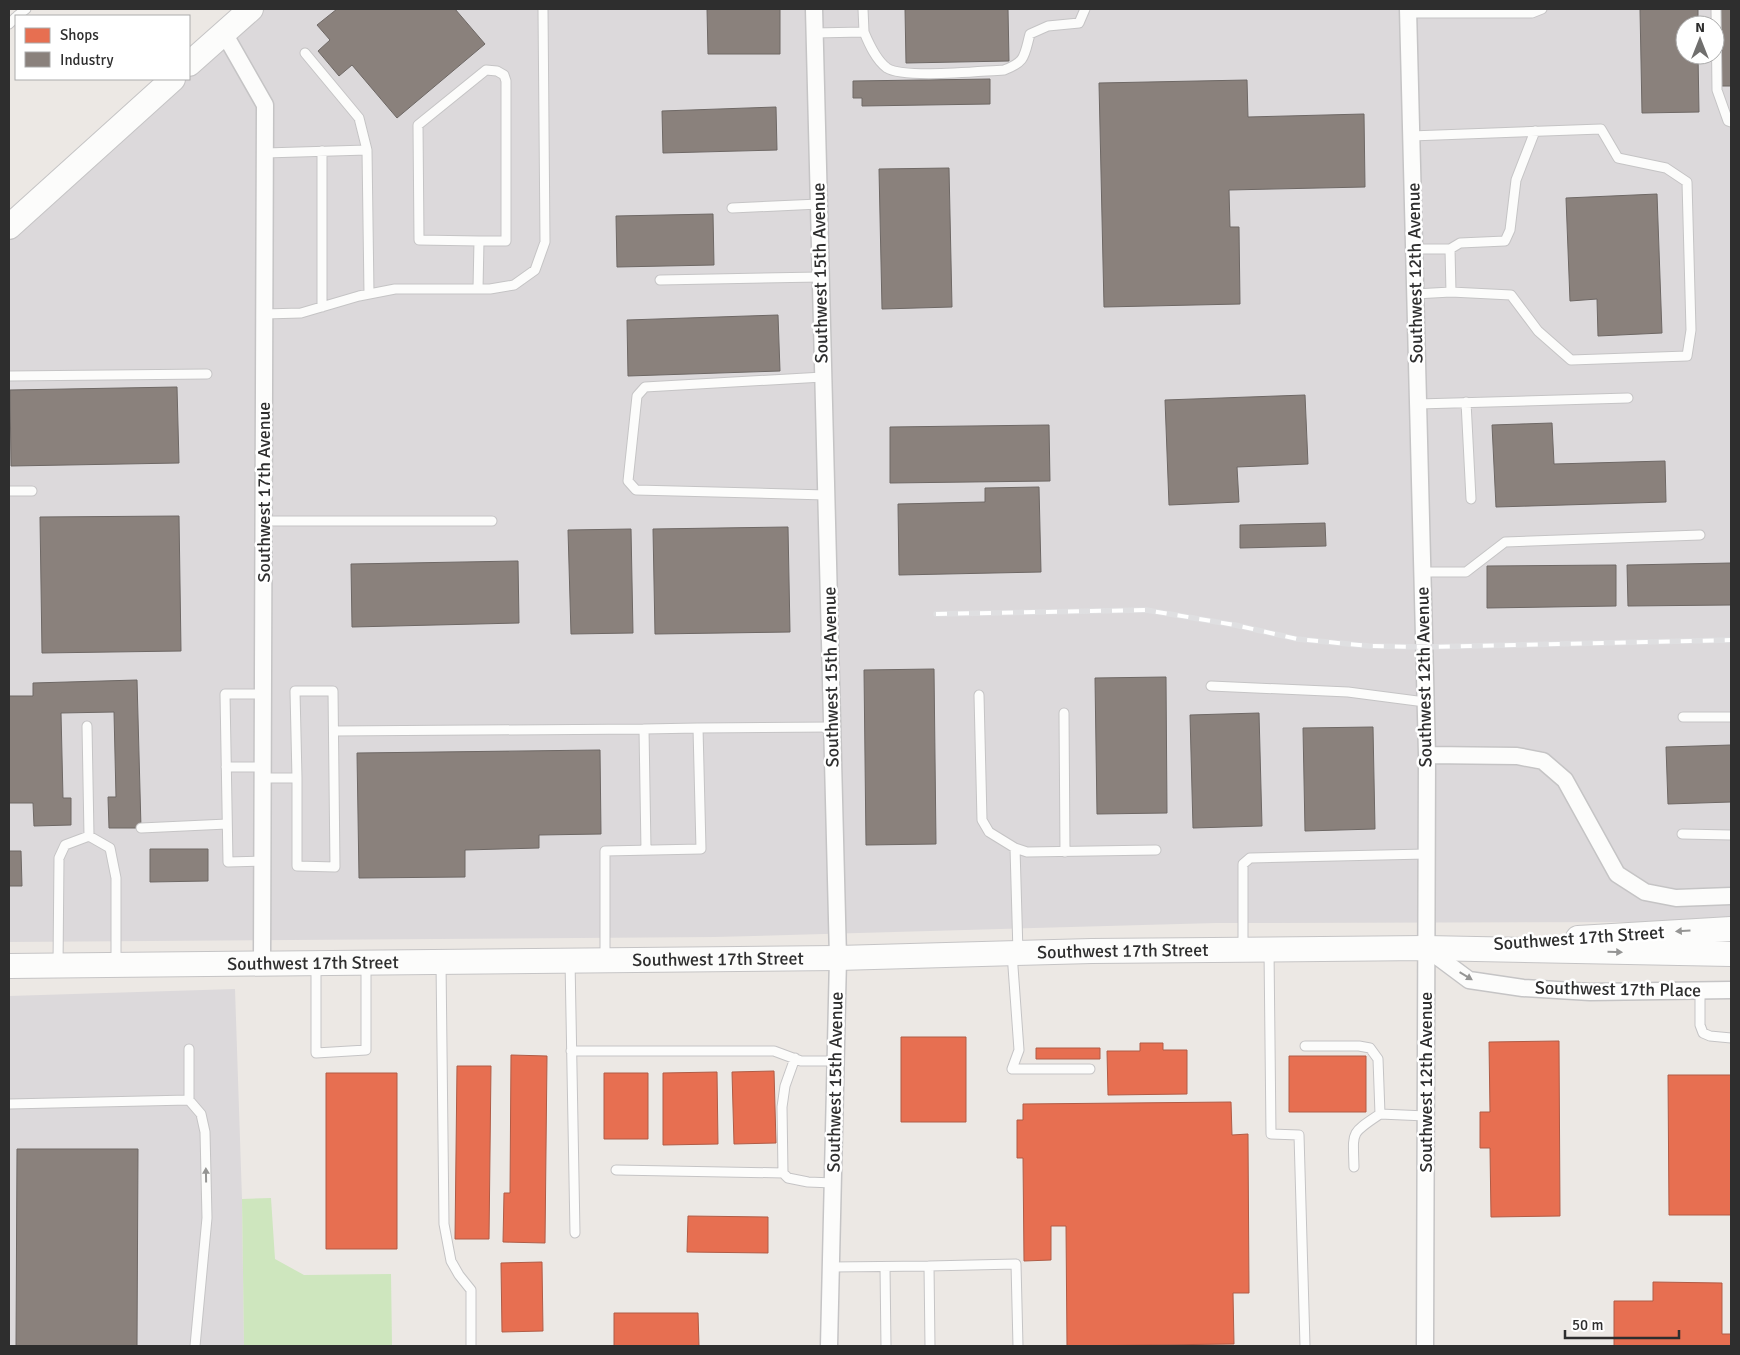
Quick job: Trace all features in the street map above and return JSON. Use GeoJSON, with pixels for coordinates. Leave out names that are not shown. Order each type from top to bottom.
{"type":"FeatureCollection","features":[{"type":"Feature","properties":{"kind":"main road"},"geometry":{"type":"LineString","coordinates":[[190,63],[251,9]]}},
{"type":"Feature","properties":{"kind":"main road"},"geometry":{"type":"LineString","coordinates":[[9,227],[172,80]]}},
{"type":"Feature","properties":{"kind":"main road","name":"Southwest 17th Street"},"geometry":{"type":"LineString","coordinates":[[1426,948],[1731,929]]}},
{"type":"Feature","properties":{"kind":"main road","name":"Southwest 17th Street"},"geometry":{"type":"LineString","coordinates":[[9,966],[838,958],[1015,953],[1426,948],[1731,954]]}},
{"type":"Feature","properties":{"kind":"street","name":"Southwest 15th Avenue"},"geometry":{"type":"LineString","coordinates":[[814,9],[838,958],[829,1346]]}},
{"type":"Feature","properties":{"kind":"street","name":"Southwest 12th Avenue"},"geometry":{"type":"LineString","coordinates":[[1408,11],[1427,755],[1425,1346]]}},
{"type":"Feature","properties":{"kind":"street","name":"Southwest 17th Avenue"},"geometry":{"type":"LineString","coordinates":[[224,33],[265,105],[262,963]]}},
{"type":"Feature","properties":{"kind":"street"},"geometry":{"type":"LineString","coordinates":[[1427,755],[1517,756],[1543,761],[1565,780],[1617,874],[1644,892],[1676,898],[1731,896]]}},
{"type":"Feature","properties":{"kind":"street","name":"Southwest 17th Place"},"geometry":{"type":"LineString","coordinates":[[1426,948],[1469,980],[1523,988],[1590,992],[1731,990]]}},
{"type":"Feature","properties":{"kind":"lane"},"geometry":{"type":"LineString","coordinates":[[265,314],[301,313],[369,294],[396,289],[490,289],[514,285],[535,270],[545,242],[543,9]]}},
{"type":"Feature","properties":{"kind":"lane"},"geometry":{"type":"LineString","coordinates":[[863,9],[864,32],[872,50],[888,68],[910,73],[1004,70],[1018,64],[1024,56],[1030,34],[1048,26],[1079,23],[1086,9]]}},
{"type":"Feature","properties":{"kind":"lane"},"geometry":{"type":"LineString","coordinates":[[1408,11],[1532,13],[1542,9]]}},
{"type":"Feature","properties":{"kind":"lane"},"geometry":{"type":"LineString","coordinates":[[1716,9],[1717,90],[1728,121],[1731,122]]}},
{"type":"Feature","properties":{"kind":"lane"},"geometry":{"type":"LineString","coordinates":[[814,33],[864,32]]}},
{"type":"Feature","properties":{"kind":"lane"},"geometry":{"type":"LineString","coordinates":[[305,54],[359,118],[367,150],[369,294]]}},
{"type":"Feature","properties":{"kind":"lane"},"geometry":{"type":"LineString","coordinates":[[486,70],[497,71],[504,75],[506,81],[506,241],[479,241],[419,240],[418,125],[486,70]]}},
{"type":"Feature","properties":{"kind":"lane"},"geometry":{"type":"LineString","coordinates":[[1411,136],[1601,129],[1618,158],[1666,168],[1687,182],[1691,330],[1687,356],[1571,360],[1538,330],[1511,295],[1451,292],[1415,294]]}},
{"type":"Feature","properties":{"kind":"lane"},"geometry":{"type":"LineString","coordinates":[[1414,249],[1450,249],[1460,243],[1505,241],[1510,230],[1516,180],[1535,131]]}},
{"type":"Feature","properties":{"kind":"lane"},"geometry":{"type":"LineString","coordinates":[[265,153],[367,150]]}},
{"type":"Feature","properties":{"kind":"lane"},"geometry":{"type":"LineString","coordinates":[[322,151],[322,307]]}},
{"type":"Feature","properties":{"kind":"lane"},"geometry":{"type":"LineString","coordinates":[[732,208],[819,204]]}},
{"type":"Feature","properties":{"kind":"lane"},"geometry":{"type":"LineString","coordinates":[[478,289],[479,241]]}},
{"type":"Feature","properties":{"kind":"lane"},"geometry":{"type":"LineString","coordinates":[[1450,249],[1451,292]]}},
{"type":"Feature","properties":{"kind":"lane"},"geometry":{"type":"LineString","coordinates":[[660,280],[820,276]]}},
{"type":"Feature","properties":{"kind":"lane"},"geometry":{"type":"LineString","coordinates":[[9,376],[206,374]]}},
{"type":"Feature","properties":{"kind":"lane"},"geometry":{"type":"LineString","coordinates":[[823,377],[645,387],[637,396],[628,481],[636,490],[826,495]]}},
{"type":"Feature","properties":{"kind":"lane"},"geometry":{"type":"LineString","coordinates":[[1418,404],[1628,398]]}},
{"type":"Feature","properties":{"kind":"lane"},"geometry":{"type":"LineString","coordinates":[[1466,402],[1471,499]]}},
{"type":"Feature","properties":{"kind":"lane"},"geometry":{"type":"LineString","coordinates":[[9,491],[32,490]]}},
{"type":"Feature","properties":{"kind":"lane"},"geometry":{"type":"LineString","coordinates":[[264,521],[492,521]]}},
{"type":"Feature","properties":{"kind":"lane"},"geometry":{"type":"LineString","coordinates":[[1422,572],[1466,572],[1504,542],[1700,535]]}},
{"type":"Feature","properties":{"kind":"lane"},"geometry":{"type":"LineString","coordinates":[[1211,686],[1348,692],[1425,702]]}},
{"type":"Feature","properties":{"kind":"lane"},"geometry":{"type":"LineString","coordinates":[[295,691],[334,691],[334,867],[297,866],[297,778],[295,691]]}},
{"type":"Feature","properties":{"kind":"lane"},"geometry":{"type":"LineString","coordinates":[[263,862],[228,862],[225,694],[264,694]]}},
{"type":"Feature","properties":{"kind":"lane"},"geometry":{"type":"LineString","coordinates":[[979,695],[982,820],[989,832],[1015,848],[1027,852],[1156,850]]}},
{"type":"Feature","properties":{"kind":"lane"},"geometry":{"type":"LineString","coordinates":[[1064,713],[1065,852]]}},
{"type":"Feature","properties":{"kind":"lane"},"geometry":{"type":"LineString","coordinates":[[1683,717],[1731,717]]}},
{"type":"Feature","properties":{"kind":"lane"},"geometry":{"type":"LineString","coordinates":[[87,726],[89,836]]}},
{"type":"Feature","properties":{"kind":"lane"},"geometry":{"type":"LineString","coordinates":[[334,731],[832,727]]}},
{"type":"Feature","properties":{"kind":"lane"},"geometry":{"type":"LineString","coordinates":[[605,960],[605,851],[701,849],[698,728]]}},
{"type":"Feature","properties":{"kind":"lane"},"geometry":{"type":"LineString","coordinates":[[644,730],[646,850]]}},
{"type":"Feature","properties":{"kind":"lane"},"geometry":{"type":"LineString","coordinates":[[226,767],[297,778]]}},
{"type":"Feature","properties":{"kind":"lane"},"geometry":{"type":"LineString","coordinates":[[140,828],[227,824]]}},
{"type":"Feature","properties":{"kind":"lane"},"geometry":{"type":"LineString","coordinates":[[1682,834],[1731,835]]}},
{"type":"Feature","properties":{"kind":"lane"},"geometry":{"type":"LineString","coordinates":[[58,965],[59,858],[65,844],[89,836],[110,848],[116,878],[116,965]]}},
{"type":"Feature","properties":{"kind":"lane"},"geometry":{"type":"LineString","coordinates":[[1015,848],[1015,953],[1019,1050],[1012,1069],[1090,1069]]}},
{"type":"Feature","properties":{"kind":"lane"},"geometry":{"type":"LineString","coordinates":[[1243,950],[1243,864],[1250,858],[1426,854]]}},
{"type":"Feature","properties":{"kind":"lane"},"geometry":{"type":"LineString","coordinates":[[1269,950],[1271,1134],[1299,1135],[1305,1346]]}},
{"type":"Feature","properties":{"kind":"lane"},"geometry":{"type":"LineString","coordinates":[[570,960],[575,1233]]}},
{"type":"Feature","properties":{"kind":"lane"},"geometry":{"type":"LineString","coordinates":[[441,961],[444,1224],[451,1261],[470,1290],[470,1346]]}},
{"type":"Feature","properties":{"kind":"lane"},"geometry":{"type":"LineString","coordinates":[[316,963],[316,1053],[366,1050],[366,962]]}},
{"type":"Feature","properties":{"kind":"lane"},"geometry":{"type":"LineString","coordinates":[[1700,991],[1700,1025],[1703,1033],[1710,1036],[1731,1038]]}},
{"type":"Feature","properties":{"kind":"lane"},"geometry":{"type":"LineString","coordinates":[[1305,1046],[1359,1046],[1370,1048],[1378,1058],[1380,1114]]}},
{"type":"Feature","properties":{"kind":"lane"},"geometry":{"type":"LineString","coordinates":[[189,1049],[189,1100],[201,1114],[206,1132],[207,1218],[195,1346]]}},
{"type":"Feature","properties":{"kind":"lane"},"geometry":{"type":"LineString","coordinates":[[571,1052],[774,1051],[801,1061],[835,1061]]}},
{"type":"Feature","properties":{"kind":"lane"},"geometry":{"type":"LineString","coordinates":[[783,1173],[782,1107],[785,1086],[795,1058]]}},
{"type":"Feature","properties":{"kind":"lane"},"geometry":{"type":"LineString","coordinates":[[9,1104],[189,1100]]}},
{"type":"Feature","properties":{"kind":"lane"},"geometry":{"type":"LineString","coordinates":[[1354,1166],[1353,1139],[1357,1130],[1380,1114],[1426,1116]]}},
{"type":"Feature","properties":{"kind":"lane"},"geometry":{"type":"LineString","coordinates":[[616,1170],[783,1173],[788,1178],[808,1182],[833,1183]]}},
{"type":"Feature","properties":{"kind":"lane"},"geometry":{"type":"LineString","coordinates":[[831,1267],[1016,1264],[1018,1346]]}},
{"type":"Feature","properties":{"kind":"lane"},"geometry":{"type":"LineString","coordinates":[[929,1266],[930,1346]]}},
{"type":"Feature","properties":{"kind":"lane"},"geometry":{"type":"LineString","coordinates":[[885,1267],[886,1346]]}},
{"type":"Feature","properties":{"kind":"shaded area"},"geometry":{"type":"Polygon","coordinates":[[[263,9],[1731,9],[1731,888],[1677,889],[1647,883],[1623,867],[1571,775],[1545,752],[1517,747],[1419,746],[1419,763],[1516,765],[1540,770],[1559,786],[1613,881],[1643,900],[1675,906],[1731,905],[1731,920],[1687,922],[1216,923],[715,937],[9,942],[9,238],[184,80],[190,80],[190,75],[263,9]]]}},
{"type":"Feature","properties":{"kind":"shaded area"},"geometry":{"type":"Polygon","coordinates":[[[235,989],[242,1199],[244,1346],[9,1346],[9,996],[235,989]]]}},
{"type":"Feature","properties":{"kind":"green space"},"geometry":{"type":"Polygon","coordinates":[[[271,1198],[275,1259],[304,1275],[391,1274],[392,1346],[244,1346],[242,1199],[271,1198]]]}},
{"type":"Feature","properties":{"kind":"building: Shops"},"geometry":{"type":"Polygon","coordinates":[[[901,1037],[966,1037],[966,1122],[901,1122],[901,1037]]]}},
{"type":"Feature","properties":{"kind":"building: Shops"},"geometry":{"type":"Polygon","coordinates":[[[1559,1041],[1560,1216],[1491,1217],[1490,1148],[1480,1148],[1480,1112],[1490,1112],[1489,1042],[1559,1041]]]}},
{"type":"Feature","properties":{"kind":"building: Shops"},"geometry":{"type":"Polygon","coordinates":[[[1140,1043],[1163,1043],[1163,1050],[1187,1050],[1187,1094],[1108,1095],[1107,1051],[1140,1051],[1140,1043]]]}},
{"type":"Feature","properties":{"kind":"building: Shops"},"geometry":{"type":"Polygon","coordinates":[[[1036,1048],[1100,1048],[1100,1059],[1036,1059],[1036,1048]]]}},
{"type":"Feature","properties":{"kind":"building: Shops"},"geometry":{"type":"Polygon","coordinates":[[[511,1055],[547,1056],[545,1243],[503,1242],[504,1193],[510,1193],[511,1055]]]}},
{"type":"Feature","properties":{"kind":"building: Shops"},"geometry":{"type":"Polygon","coordinates":[[[1289,1056],[1366,1056],[1366,1112],[1289,1112],[1289,1056]]]}},
{"type":"Feature","properties":{"kind":"building: Shops"},"geometry":{"type":"Polygon","coordinates":[[[457,1066],[491,1066],[489,1239],[455,1239],[457,1066]]]}},
{"type":"Feature","properties":{"kind":"building: Shops"},"geometry":{"type":"Polygon","coordinates":[[[774,1071],[776,1143],[734,1144],[732,1072],[774,1071]]]}},
{"type":"Feature","properties":{"kind":"building: Shops"},"geometry":{"type":"Polygon","coordinates":[[[717,1072],[718,1144],[663,1145],[663,1073],[717,1072]]]}},
{"type":"Feature","properties":{"kind":"building: Shops"},"geometry":{"type":"Polygon","coordinates":[[[326,1073],[397,1073],[397,1249],[326,1249],[326,1073]]]}},
{"type":"Feature","properties":{"kind":"building: Shops"},"geometry":{"type":"Polygon","coordinates":[[[604,1073],[648,1073],[648,1139],[604,1139],[604,1073]]]}},
{"type":"Feature","properties":{"kind":"building: Shops"},"geometry":{"type":"Polygon","coordinates":[[[1668,1075],[1731,1075],[1731,1215],[1669,1215],[1668,1075]]]}},
{"type":"Feature","properties":{"kind":"building: Shops"},"geometry":{"type":"Polygon","coordinates":[[[1231,1102],[1232,1135],[1248,1134],[1249,1293],[1233,1293],[1234,1344],[1067,1346],[1066,1226],[1051,1226],[1051,1260],[1024,1261],[1023,1158],[1017,1158],[1017,1120],[1023,1120],[1023,1104],[1231,1102]]]}},
{"type":"Feature","properties":{"kind":"building: Shops"},"geometry":{"type":"Polygon","coordinates":[[[688,1216],[768,1217],[768,1253],[687,1252],[688,1216]]]}},
{"type":"Feature","properties":{"kind":"building: Shops"},"geometry":{"type":"Polygon","coordinates":[[[542,1262],[543,1331],[502,1332],[501,1263],[542,1262]]]}},
{"type":"Feature","properties":{"kind":"building: Shops"},"geometry":{"type":"Polygon","coordinates":[[[1653,1282],[1722,1283],[1722,1334],[1731,1334],[1731,1346],[1614,1346],[1614,1301],[1653,1301],[1653,1282]]]}},
{"type":"Feature","properties":{"kind":"building: Shops"},"geometry":{"type":"Polygon","coordinates":[[[614,1313],[698,1313],[699,1346],[614,1346],[614,1313]]]}},
{"type":"Feature","properties":{"kind":"building: Industry"},"geometry":{"type":"Polygon","coordinates":[[[337,9],[455,9],[485,44],[397,118],[352,65],[339,76],[318,51],[330,40],[317,25],[337,9]]]}},
{"type":"Feature","properties":{"kind":"building: Industry"},"geometry":{"type":"Polygon","coordinates":[[[707,9],[780,9],[780,54],[708,54],[707,9]]]}},
{"type":"Feature","properties":{"kind":"building: Industry"},"geometry":{"type":"Polygon","coordinates":[[[905,9],[1008,9],[1009,61],[906,63],[905,9]]]}},
{"type":"Feature","properties":{"kind":"building: Industry"},"geometry":{"type":"Polygon","coordinates":[[[1640,9],[1698,9],[1698,15],[1675,15],[1675,65],[1698,65],[1699,112],[1642,113],[1640,9]]]}},
{"type":"Feature","properties":{"kind":"building: Industry"},"geometry":{"type":"Polygon","coordinates":[[[1720,9],[1731,9],[1731,86],[1721,86],[1721,65],[1725,65],[1725,15],[1720,15],[1720,9]]]}},
{"type":"Feature","properties":{"kind":"building: Industry"},"geometry":{"type":"Polygon","coordinates":[[[990,79],[990,104],[862,106],[862,98],[853,98],[853,81],[990,79]]]}},
{"type":"Feature","properties":{"kind":"building: Industry"},"geometry":{"type":"Polygon","coordinates":[[[1247,80],[1248,117],[1364,114],[1365,187],[1229,190],[1230,227],[1239,227],[1240,304],[1104,307],[1099,83],[1247,80]]]}},
{"type":"Feature","properties":{"kind":"building: Industry"},"geometry":{"type":"Polygon","coordinates":[[[776,107],[777,150],[663,153],[662,111],[776,107]]]}},
{"type":"Feature","properties":{"kind":"building: Industry"},"geometry":{"type":"Polygon","coordinates":[[[949,168],[952,307],[882,309],[879,169],[949,168]]]}},
{"type":"Feature","properties":{"kind":"building: Industry"},"geometry":{"type":"Polygon","coordinates":[[[1657,194],[1662,333],[1598,336],[1597,299],[1570,301],[1566,198],[1657,194]]]}},
{"type":"Feature","properties":{"kind":"building: Industry"},"geometry":{"type":"Polygon","coordinates":[[[713,214],[714,265],[617,267],[616,216],[713,214]]]}},
{"type":"Feature","properties":{"kind":"building: Industry"},"geometry":{"type":"Polygon","coordinates":[[[778,315],[780,371],[628,376],[627,320],[778,315]]]}},
{"type":"Feature","properties":{"kind":"building: Industry"},"geometry":{"type":"Polygon","coordinates":[[[177,387],[179,463],[11,466],[10,390],[177,387]]]}},
{"type":"Feature","properties":{"kind":"building: Industry"},"geometry":{"type":"Polygon","coordinates":[[[1305,395],[1308,464],[1237,467],[1239,502],[1169,505],[1165,400],[1305,395]]]}},
{"type":"Feature","properties":{"kind":"building: Industry"},"geometry":{"type":"Polygon","coordinates":[[[1552,423],[1554,464],[1665,461],[1666,502],[1496,507],[1492,425],[1552,423]]]}},
{"type":"Feature","properties":{"kind":"building: Industry"},"geometry":{"type":"Polygon","coordinates":[[[1049,425],[1050,481],[890,483],[890,427],[1049,425]]]}},
{"type":"Feature","properties":{"kind":"building: Industry"},"geometry":{"type":"Polygon","coordinates":[[[1039,487],[1041,572],[899,575],[898,504],[985,502],[985,488],[1039,487]]]}},
{"type":"Feature","properties":{"kind":"building: Industry"},"geometry":{"type":"Polygon","coordinates":[[[179,516],[181,651],[42,653],[40,517],[179,516]]]}},
{"type":"Feature","properties":{"kind":"building: Industry"},"geometry":{"type":"Polygon","coordinates":[[[1325,523],[1326,546],[1240,548],[1240,525],[1325,523]]]}},
{"type":"Feature","properties":{"kind":"building: Industry"},"geometry":{"type":"Polygon","coordinates":[[[788,527],[790,632],[655,634],[653,529],[788,527]]]}},
{"type":"Feature","properties":{"kind":"building: Industry"},"geometry":{"type":"Polygon","coordinates":[[[631,529],[633,633],[571,634],[568,530],[631,529]]]}},
{"type":"Feature","properties":{"kind":"building: Industry"},"geometry":{"type":"Polygon","coordinates":[[[518,561],[519,623],[352,627],[351,564],[518,561]]]}},
{"type":"Feature","properties":{"kind":"building: Industry"},"geometry":{"type":"Polygon","coordinates":[[[1731,563],[1731,605],[1628,606],[1627,565],[1731,563]]]}},
{"type":"Feature","properties":{"kind":"building: Industry"},"geometry":{"type":"Polygon","coordinates":[[[1616,565],[1616,606],[1487,608],[1487,566],[1616,565]]]}},
{"type":"Feature","properties":{"kind":"building: Industry"},"geometry":{"type":"Polygon","coordinates":[[[934,669],[936,844],[866,845],[864,670],[934,669]]]}},
{"type":"Feature","properties":{"kind":"building: Industry"},"geometry":{"type":"Polygon","coordinates":[[[1166,677],[1167,813],[1097,814],[1095,678],[1166,677]]]}},
{"type":"Feature","properties":{"kind":"building: Industry"},"geometry":{"type":"Polygon","coordinates":[[[137,680],[141,828],[109,828],[108,797],[116,797],[114,712],[61,713],[63,798],[71,798],[71,825],[34,826],[33,803],[9,803],[9,696],[33,696],[33,683],[137,680]]]}},
{"type":"Feature","properties":{"kind":"building: Industry"},"geometry":{"type":"Polygon","coordinates":[[[1259,713],[1262,826],[1193,828],[1190,715],[1259,713]]]}},
{"type":"Feature","properties":{"kind":"building: Industry"},"geometry":{"type":"Polygon","coordinates":[[[1373,727],[1375,829],[1305,831],[1303,728],[1373,727]]]}},
{"type":"Feature","properties":{"kind":"building: Industry"},"geometry":{"type":"Polygon","coordinates":[[[1731,745],[1731,802],[1668,804],[1666,747],[1731,745]]]}},
{"type":"Feature","properties":{"kind":"building: Industry"},"geometry":{"type":"Polygon","coordinates":[[[600,750],[601,834],[539,835],[539,848],[465,850],[465,877],[359,878],[357,753],[600,750]]]}},
{"type":"Feature","properties":{"kind":"building: Industry"},"geometry":{"type":"Polygon","coordinates":[[[150,849],[208,849],[208,881],[150,882],[150,849]]]}},
{"type":"Feature","properties":{"kind":"building: Industry"},"geometry":{"type":"Polygon","coordinates":[[[9,851],[21,851],[22,886],[9,886],[9,851]]]}},
{"type":"Feature","properties":{"kind":"building: Industry"},"geometry":{"type":"Polygon","coordinates":[[[17,1149],[138,1149],[137,1346],[16,1346],[17,1149]]]}},
{"type":"Feature","properties":{"kind":"railway"},"geometry":{"type":"LineString","coordinates":[[936,614],[1146,610],[1235,625],[1297,639],[1369,646],[1424,647],[1731,640]]}}]}
